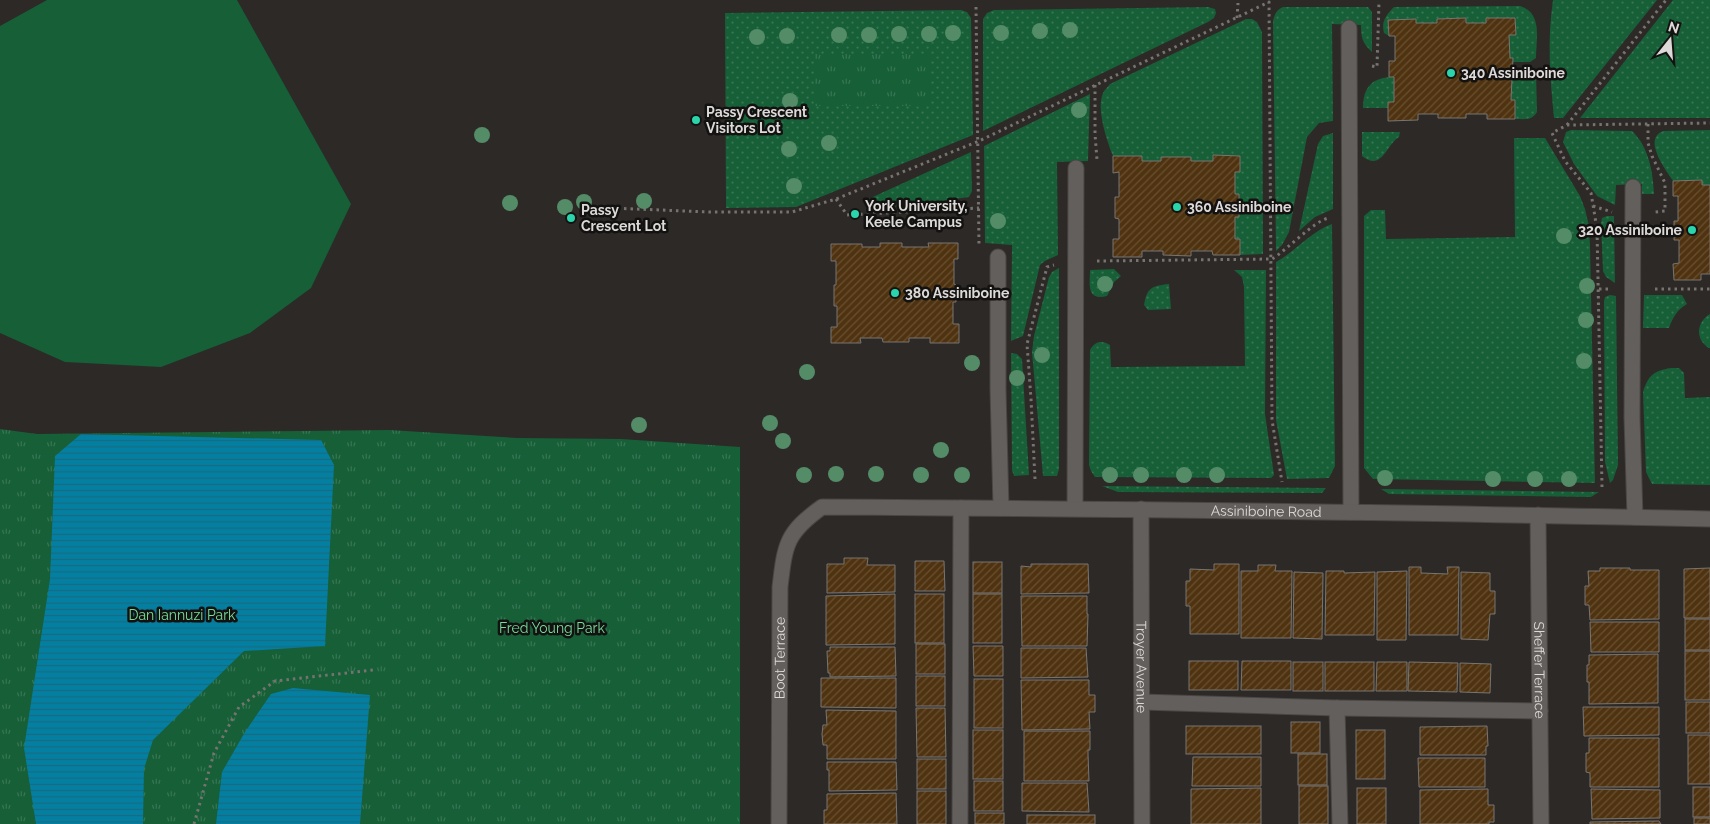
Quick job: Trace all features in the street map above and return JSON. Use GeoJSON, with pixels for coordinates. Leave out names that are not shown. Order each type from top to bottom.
{"type":"FeatureCollection","features":[{"type":"Feature","properties":{"kind":"street"},"geometry":{"type":"LineString","coordinates":[[1349,28],[1351,512]]}},
{"type":"Feature","properties":{"kind":"street"},"geometry":{"type":"LineString","coordinates":[[1074,508],[1076,168]]}},
{"type":"Feature","properties":{"kind":"street"},"geometry":{"type":"LineString","coordinates":[[1633,187],[1632,418],[1635,517]]}},
{"type":"Feature","properties":{"kind":"street"},"geometry":{"type":"LineString","coordinates":[[998,257],[998,388],[1002,508]]}},
{"type":"Feature","properties":{"kind":"street","name":"Assiniboine Road"},"geometry":{"type":"LineString","coordinates":[[822,507],[1074,508],[1710,519]]}},
{"type":"Feature","properties":{"kind":"street","name":"Boot Terrace"},"geometry":{"type":"LineString","coordinates":[[778,824],[780,588],[783,558],[790,537],[805,520],[822,507]]}},
{"type":"Feature","properties":{"kind":"street"},"geometry":{"type":"LineString","coordinates":[[960,824],[961,508]]}},
{"type":"Feature","properties":{"kind":"street","name":"Troyer Avenue"},"geometry":{"type":"LineString","coordinates":[[1141,509],[1142,824]]}},
{"type":"Feature","properties":{"kind":"street","name":"Sheffer Terrace"},"geometry":{"type":"LineString","coordinates":[[1538,515],[1541,824]]}},
{"type":"Feature","properties":{"kind":"street"},"geometry":{"type":"LineString","coordinates":[[1142,702],[1338,708],[1540,711]]}},
{"type":"Feature","properties":{"kind":"street"},"geometry":{"type":"LineString","coordinates":[[1338,708],[1340,824]]}},
{"type":"Feature","properties":{"kind":"path"},"geometry":{"type":"LineString","coordinates":[[1602,487],[1597,229],[1591,194],[1565,161],[1552,133],[1567,125],[1666,0]]}},
{"type":"Feature","properties":{"kind":"path"},"geometry":{"type":"LineString","coordinates":[[611,208],[709,212],[792,212],[836,199],[979,140],[1269,2],[1272,420],[1282,482]]}},
{"type":"Feature","properties":{"kind":"path"},"geometry":{"type":"LineString","coordinates":[[1237,18],[1238,3]]}},
{"type":"Feature","properties":{"kind":"path"},"geometry":{"type":"LineString","coordinates":[[976,6],[979,250],[998,257]]}},
{"type":"Feature","properties":{"kind":"path"},"geometry":{"type":"LineString","coordinates":[[1567,125],[1710,123]]}},
{"type":"Feature","properties":{"kind":"path"},"geometry":{"type":"LineString","coordinates":[[836,199],[847,215],[979,208]]}},
{"type":"Feature","properties":{"kind":"path"},"geometry":{"type":"LineString","coordinates":[[1035,479],[1027,344],[1047,267],[1076,261],[1272,259],[1325,219],[1350,215]]}},
{"type":"Feature","properties":{"kind":"path"},"geometry":{"type":"LineString","coordinates":[[194,824],[214,753],[239,707],[275,681],[373,670]]}},
{"type":"Feature","properties":{"kind":"green space"},"geometry":{"type":"Polygon","coordinates":[[[47,0],[237,0],[351,204],[311,288],[250,333],[161,367],[65,362],[0,333],[0,26],[47,0]]]}},
{"type":"Feature","properties":{"kind":"green space"},"geometry":{"type":"Polygon","coordinates":[[[1553,0],[1657,0],[1563,118],[1554,118],[1551,89],[1550,44],[1553,0]]]}},
{"type":"Feature","properties":{"kind":"green space"},"geometry":{"type":"Polygon","coordinates":[[[1673,0],[1710,0],[1710,118],[1580,118],[1673,0]]]}},
{"type":"Feature","properties":{"kind":"green space"},"geometry":{"type":"Polygon","coordinates":[[[1520,6],[1532,14],[1537,28],[1536,58],[1530,62],[1513,62],[1513,58],[1510,58],[1509,35],[1516,35],[1515,18],[1486,23],[1466,23],[1465,18],[1438,19],[1437,23],[1416,23],[1415,19],[1389,20],[1389,36],[1384,33],[1383,29],[1385,19],[1394,7],[1520,6]]]}},
{"type":"Feature","properties":{"kind":"green space"},"geometry":{"type":"Polygon","coordinates":[[[1208,7],[1215,9],[1216,13],[1214,18],[1208,22],[983,131],[983,19],[987,13],[994,10],[1208,7]]]}},
{"type":"Feature","properties":{"kind":"green space"},"geometry":{"type":"Polygon","coordinates":[[[1283,7],[1368,7],[1372,12],[1372,52],[1363,40],[1361,25],[1332,24],[1333,121],[1319,123],[1307,137],[1289,232],[1282,245],[1276,251],[1273,21],[1276,12],[1283,7]]]}},
{"type":"Feature","properties":{"kind":"green space"},"geometry":{"type":"Polygon","coordinates":[[[961,10],[967,12],[971,18],[973,135],[796,207],[726,208],[725,13],[961,10]]]}},
{"type":"Feature","properties":{"kind":"green space"},"geometry":{"type":"Polygon","coordinates":[[[1246,19],[1252,19],[1257,22],[1262,32],[1263,254],[1240,255],[1240,240],[1235,239],[1235,172],[1240,172],[1240,156],[1213,155],[1213,161],[1191,161],[1191,157],[1162,157],[1161,161],[1142,161],[1113,156],[1103,125],[1101,100],[1104,91],[1110,84],[1246,19]]]}},
{"type":"Feature","properties":{"kind":"green space"},"geometry":{"type":"Polygon","coordinates":[[[815,54],[931,54],[931,106],[815,106],[815,54]]]}},
{"type":"Feature","properties":{"kind":"green space"},"geometry":{"type":"Polygon","coordinates":[[[1513,69],[1530,69],[1536,73],[1537,112],[1530,118],[1515,119],[1515,100],[1511,100],[1513,69]]]}},
{"type":"Feature","properties":{"kind":"green space"},"geometry":{"type":"Polygon","coordinates":[[[1386,77],[1394,77],[1394,102],[1388,108],[1363,108],[1365,94],[1370,85],[1386,77]]]}},
{"type":"Feature","properties":{"kind":"green space"},"geometry":{"type":"Polygon","coordinates":[[[1090,94],[1088,161],[1057,162],[1058,255],[1040,265],[1023,336],[1011,341],[1012,245],[985,243],[984,146],[1090,94]]]}},
{"type":"Feature","properties":{"kind":"green space"},"geometry":{"type":"Polygon","coordinates":[[[1571,130],[1632,131],[1638,137],[1649,160],[1654,194],[1642,194],[1642,184],[1616,185],[1615,205],[1597,196],[1574,164],[1563,142],[1566,132],[1571,130]]]}},
{"type":"Feature","properties":{"kind":"green space"},"geometry":{"type":"Polygon","coordinates":[[[1710,130],[1710,185],[1702,185],[1702,180],[1673,181],[1657,155],[1655,141],[1657,135],[1663,131],[1710,130]]]}},
{"type":"Feature","properties":{"kind":"green space"},"geometry":{"type":"Polygon","coordinates":[[[1362,132],[1400,132],[1399,137],[1383,156],[1374,161],[1362,156],[1362,132]]]}},
{"type":"Feature","properties":{"kind":"green space"},"geometry":{"type":"Polygon","coordinates":[[[1333,133],[1333,209],[1315,217],[1299,231],[1318,144],[1323,136],[1333,133]]]}},
{"type":"Feature","properties":{"kind":"green space"},"geometry":{"type":"Polygon","coordinates":[[[1514,138],[1545,138],[1580,196],[1589,226],[1595,483],[1373,479],[1364,468],[1364,216],[1371,210],[1385,210],[1386,239],[1515,237],[1514,138]]]}},
{"type":"Feature","properties":{"kind":"green space"},"geometry":{"type":"Polygon","coordinates":[[[971,152],[972,191],[969,197],[899,207],[864,201],[971,152]]]}},
{"type":"Feature","properties":{"kind":"green space"},"geometry":{"type":"Polygon","coordinates":[[[1614,216],[1615,283],[1606,277],[1603,271],[1601,223],[1602,218],[1614,216]]]}},
{"type":"Feature","properties":{"kind":"green space"},"geometry":{"type":"Polygon","coordinates":[[[1332,224],[1335,466],[1329,478],[1287,479],[1276,420],[1276,262],[1324,227],[1332,224]]]}},
{"type":"Feature","properties":{"kind":"green space"},"geometry":{"type":"Polygon","coordinates":[[[1059,268],[1059,469],[1057,476],[1043,476],[1032,352],[1034,336],[1049,277],[1052,272],[1059,268]]]}},
{"type":"Feature","properties":{"kind":"green space"},"geometry":{"type":"Polygon","coordinates":[[[1114,269],[1121,276],[1114,282],[1107,296],[1100,297],[1092,294],[1090,270],[1114,269]]]}},
{"type":"Feature","properties":{"kind":"green space"},"geometry":{"type":"Polygon","coordinates":[[[1234,270],[1266,270],[1265,414],[1274,475],[1271,478],[1095,477],[1089,465],[1090,350],[1092,347],[1099,342],[1110,345],[1111,367],[1245,366],[1244,287],[1242,277],[1234,270]]]}},
{"type":"Feature","properties":{"kind":"green space"},"geometry":{"type":"Polygon","coordinates":[[[1169,284],[1171,309],[1148,310],[1144,305],[1151,288],[1169,284]]]}},
{"type":"Feature","properties":{"kind":"green space"},"geometry":{"type":"Polygon","coordinates":[[[1610,295],[1616,296],[1618,465],[1613,480],[1610,483],[1605,462],[1604,301],[1605,297],[1610,295]]]}},
{"type":"Feature","properties":{"kind":"green space"},"geometry":{"type":"Polygon","coordinates":[[[1644,295],[1682,295],[1687,304],[1676,314],[1669,328],[1643,328],[1644,295]]]}},
{"type":"Feature","properties":{"kind":"green space"},"geometry":{"type":"Polygon","coordinates":[[[1710,314],[1709,348],[1701,340],[1699,331],[1705,317],[1710,314]]]}},
{"type":"Feature","properties":{"kind":"green space"},"geometry":{"type":"Polygon","coordinates":[[[1011,353],[1017,354],[1022,359],[1029,475],[1014,476],[1012,470],[1011,353]]]}},
{"type":"Feature","properties":{"kind":"green space"},"geometry":{"type":"Polygon","coordinates":[[[1679,368],[1684,373],[1685,398],[1710,397],[1710,485],[1652,484],[1646,472],[1643,392],[1653,374],[1660,370],[1679,368]]]}},
{"type":"Feature","properties":{"kind":"green space"},"geometry":{"type":"Polygon","coordinates":[[[0,429],[37,434],[389,430],[517,438],[621,439],[740,447],[740,824],[0,824],[0,429]]]}},
{"type":"Feature","properties":{"kind":"green space"},"geometry":{"type":"Polygon","coordinates":[[[1102,486],[1326,488],[1322,493],[1118,492],[1102,486]]]}},
{"type":"Feature","properties":{"kind":"green space"},"geometry":{"type":"Polygon","coordinates":[[[1381,489],[1599,492],[1591,497],[1389,494],[1381,489]]]}},
{"type":"Feature","properties":{"kind":"water"},"geometry":{"type":"Polygon","coordinates":[[[81,434],[321,440],[334,465],[325,646],[244,651],[153,740],[144,769],[143,824],[36,824],[24,748],[50,579],[55,456],[81,434]]]}},
{"type":"Feature","properties":{"kind":"water"},"geometry":{"type":"Polygon","coordinates":[[[293,688],[370,695],[360,824],[216,824],[222,772],[245,732],[271,694],[293,688]]]}},
{"type":"Feature","properties":{"kind":"building","name":"340 Assiniboine"},"geometry":{"type":"Polygon","coordinates":[[[1466,18],[1466,23],[1486,23],[1486,18],[1515,18],[1516,35],[1509,35],[1510,58],[1513,58],[1511,100],[1515,100],[1515,119],[1487,119],[1487,114],[1466,114],[1466,118],[1438,118],[1438,114],[1418,114],[1418,120],[1388,121],[1388,102],[1394,102],[1394,77],[1389,77],[1389,61],[1395,61],[1395,36],[1389,36],[1388,20],[1416,19],[1416,23],[1437,23],[1437,19],[1466,18]]]}},
{"type":"Feature","properties":{"kind":"building","name":"360 Assiniboine"},"geometry":{"type":"Polygon","coordinates":[[[1213,155],[1240,156],[1240,172],[1235,172],[1235,194],[1239,194],[1239,217],[1235,217],[1235,239],[1240,239],[1240,255],[1213,255],[1212,251],[1191,251],[1191,256],[1163,255],[1163,251],[1142,251],[1142,257],[1113,257],[1113,239],[1119,239],[1119,219],[1115,218],[1115,197],[1119,197],[1119,172],[1113,173],[1113,156],[1142,156],[1142,161],[1161,161],[1161,157],[1191,157],[1191,161],[1213,161],[1213,155]]]}},
{"type":"Feature","properties":{"kind":"building","name":"320 Assiniboine"},"geometry":{"type":"Polygon","coordinates":[[[1702,180],[1702,185],[1710,185],[1710,274],[1701,274],[1701,280],[1674,280],[1673,264],[1679,263],[1679,240],[1674,240],[1674,221],[1678,221],[1678,196],[1673,196],[1673,181],[1702,180]]]}},
{"type":"Feature","properties":{"kind":"building","name":"380 Assiniboine"},"geometry":{"type":"Polygon","coordinates":[[[880,243],[902,243],[902,247],[929,247],[928,243],[958,243],[958,259],[954,259],[956,302],[953,302],[953,324],[959,324],[959,343],[930,343],[930,338],[909,338],[909,342],[883,342],[882,338],[860,338],[861,343],[831,343],[831,327],[837,327],[837,306],[834,306],[836,261],[831,261],[831,244],[862,244],[862,247],[880,247],[880,243]]]}},
{"type":"Feature","properties":{"kind":"building"},"geometry":{"type":"Polygon","coordinates":[[[844,558],[868,558],[867,565],[895,565],[895,592],[827,593],[827,564],[844,564],[844,558]]]}},
{"type":"Feature","properties":{"kind":"building"},"geometry":{"type":"Polygon","coordinates":[[[915,561],[944,561],[945,591],[915,591],[915,561]]]}},
{"type":"Feature","properties":{"kind":"building"},"geometry":{"type":"Polygon","coordinates":[[[973,562],[1002,562],[1002,593],[973,593],[973,562]]]}},
{"type":"Feature","properties":{"kind":"building"},"geometry":{"type":"Polygon","coordinates":[[[1031,564],[1088,564],[1089,593],[1021,594],[1021,566],[1031,567],[1031,564]]]}},
{"type":"Feature","properties":{"kind":"building"},"geometry":{"type":"Polygon","coordinates":[[[1214,564],[1239,564],[1239,634],[1190,634],[1190,606],[1186,606],[1186,581],[1190,581],[1190,569],[1214,570],[1214,564]]]}},
{"type":"Feature","properties":{"kind":"building"},"geometry":{"type":"Polygon","coordinates":[[[1258,565],[1276,565],[1275,571],[1292,571],[1291,638],[1241,638],[1241,571],[1258,571],[1258,565]]]}},
{"type":"Feature","properties":{"kind":"building"},"geometry":{"type":"Polygon","coordinates":[[[1409,567],[1421,567],[1421,573],[1448,574],[1447,567],[1459,567],[1458,635],[1409,635],[1409,567]]]}},
{"type":"Feature","properties":{"kind":"building"},"geometry":{"type":"Polygon","coordinates":[[[1600,568],[1659,570],[1659,619],[1590,620],[1589,605],[1585,605],[1585,586],[1589,586],[1588,571],[1600,571],[1600,568]]]}},
{"type":"Feature","properties":{"kind":"building"},"geometry":{"type":"Polygon","coordinates":[[[1710,568],[1710,618],[1684,618],[1684,569],[1710,568]]]}},
{"type":"Feature","properties":{"kind":"building"},"geometry":{"type":"Polygon","coordinates":[[[1326,571],[1344,571],[1344,573],[1375,572],[1374,635],[1325,635],[1326,571]]]}},
{"type":"Feature","properties":{"kind":"building"},"geometry":{"type":"Polygon","coordinates":[[[1407,571],[1406,640],[1377,640],[1377,572],[1407,571]]]}},
{"type":"Feature","properties":{"kind":"building"},"geometry":{"type":"Polygon","coordinates":[[[1294,572],[1323,573],[1322,639],[1293,638],[1294,572]]]}},
{"type":"Feature","properties":{"kind":"building"},"geometry":{"type":"Polygon","coordinates":[[[1461,572],[1490,573],[1490,591],[1495,591],[1495,614],[1490,614],[1488,640],[1461,639],[1461,572]]]}},
{"type":"Feature","properties":{"kind":"building"},"geometry":{"type":"Polygon","coordinates":[[[895,594],[895,644],[826,645],[826,596],[895,594]]]}},
{"type":"Feature","properties":{"kind":"building"},"geometry":{"type":"Polygon","coordinates":[[[915,594],[944,594],[944,643],[915,643],[915,594]]]}},
{"type":"Feature","properties":{"kind":"building"},"geometry":{"type":"Polygon","coordinates":[[[973,594],[1002,594],[1002,643],[973,643],[973,594]]]}},
{"type":"Feature","properties":{"kind":"building"},"geometry":{"type":"Polygon","coordinates":[[[1021,596],[1087,596],[1087,646],[1022,646],[1021,596]]]}},
{"type":"Feature","properties":{"kind":"building"},"geometry":{"type":"Polygon","coordinates":[[[1685,619],[1710,619],[1710,650],[1685,650],[1685,619]]]}},
{"type":"Feature","properties":{"kind":"building"},"geometry":{"type":"Polygon","coordinates":[[[1590,622],[1659,622],[1659,652],[1591,652],[1590,622]]]}},
{"type":"Feature","properties":{"kind":"building"},"geometry":{"type":"Polygon","coordinates":[[[916,644],[945,644],[945,674],[916,674],[916,644]]]}},
{"type":"Feature","properties":{"kind":"building"},"geometry":{"type":"Polygon","coordinates":[[[973,646],[1003,646],[1003,676],[974,676],[973,646]]]}},
{"type":"Feature","properties":{"kind":"building"},"geometry":{"type":"Polygon","coordinates":[[[830,647],[895,647],[896,676],[830,677],[830,673],[828,673],[827,651],[830,651],[830,647]]]}},
{"type":"Feature","properties":{"kind":"building"},"geometry":{"type":"Polygon","coordinates":[[[1021,648],[1086,648],[1088,677],[1021,678],[1021,648]]]}},
{"type":"Feature","properties":{"kind":"building"},"geometry":{"type":"Polygon","coordinates":[[[1685,651],[1710,651],[1710,700],[1685,700],[1685,651]]]}},
{"type":"Feature","properties":{"kind":"building"},"geometry":{"type":"Polygon","coordinates":[[[1658,654],[1658,703],[1589,704],[1587,665],[1589,665],[1589,655],[1658,654]]]}},
{"type":"Feature","properties":{"kind":"building"},"geometry":{"type":"Polygon","coordinates":[[[1189,661],[1238,661],[1238,690],[1189,690],[1189,661]]]}},
{"type":"Feature","properties":{"kind":"building"},"geometry":{"type":"Polygon","coordinates":[[[1242,661],[1291,661],[1291,690],[1241,690],[1242,661]]]}},
{"type":"Feature","properties":{"kind":"building"},"geometry":{"type":"Polygon","coordinates":[[[1293,662],[1323,662],[1323,691],[1293,691],[1293,662]]]}},
{"type":"Feature","properties":{"kind":"building"},"geometry":{"type":"Polygon","coordinates":[[[1325,662],[1374,662],[1374,691],[1325,691],[1325,662]]]}},
{"type":"Feature","properties":{"kind":"building"},"geometry":{"type":"Polygon","coordinates":[[[1377,662],[1407,662],[1407,691],[1376,691],[1377,662]]]}},
{"type":"Feature","properties":{"kind":"building"},"geometry":{"type":"Polygon","coordinates":[[[1409,662],[1458,663],[1457,692],[1408,691],[1409,662]]]}},
{"type":"Feature","properties":{"kind":"building"},"geometry":{"type":"Polygon","coordinates":[[[1460,663],[1491,664],[1490,693],[1460,692],[1460,663]]]}},
{"type":"Feature","properties":{"kind":"building"},"geometry":{"type":"Polygon","coordinates":[[[916,676],[945,676],[945,706],[916,706],[916,676]]]}},
{"type":"Feature","properties":{"kind":"building"},"geometry":{"type":"Polygon","coordinates":[[[821,678],[896,678],[896,708],[821,707],[821,678]]]}},
{"type":"Feature","properties":{"kind":"building"},"geometry":{"type":"Polygon","coordinates":[[[974,679],[1003,679],[1003,728],[974,728],[974,679]]]}},
{"type":"Feature","properties":{"kind":"building"},"geometry":{"type":"Polygon","coordinates":[[[1021,680],[1089,680],[1089,695],[1095,695],[1095,712],[1089,712],[1090,729],[1022,730],[1021,680]]]}},
{"type":"Feature","properties":{"kind":"building"},"geometry":{"type":"Polygon","coordinates":[[[1686,702],[1710,702],[1710,733],[1686,733],[1686,702]]]}},
{"type":"Feature","properties":{"kind":"building"},"geometry":{"type":"Polygon","coordinates":[[[1583,707],[1659,707],[1659,735],[1584,736],[1583,707]]]}},
{"type":"Feature","properties":{"kind":"building"},"geometry":{"type":"Polygon","coordinates":[[[916,708],[945,708],[946,757],[917,757],[916,708]]]}},
{"type":"Feature","properties":{"kind":"building"},"geometry":{"type":"Polygon","coordinates":[[[826,710],[896,711],[896,759],[827,759],[827,745],[823,745],[822,734],[823,725],[827,725],[826,710]]]}},
{"type":"Feature","properties":{"kind":"building"},"geometry":{"type":"Polygon","coordinates":[[[1291,722],[1320,722],[1320,753],[1291,753],[1291,722]]]}},
{"type":"Feature","properties":{"kind":"building"},"geometry":{"type":"Polygon","coordinates":[[[1186,726],[1261,726],[1261,754],[1186,754],[1186,726]]]}},
{"type":"Feature","properties":{"kind":"building"},"geometry":{"type":"Polygon","coordinates":[[[1487,726],[1488,746],[1486,746],[1486,755],[1420,755],[1420,727],[1487,726]]]}},
{"type":"Feature","properties":{"kind":"building"},"geometry":{"type":"Polygon","coordinates":[[[973,730],[1003,730],[1003,779],[973,779],[973,730]]]}},
{"type":"Feature","properties":{"kind":"building"},"geometry":{"type":"Polygon","coordinates":[[[1356,730],[1385,730],[1385,779],[1356,779],[1356,730]]]}},
{"type":"Feature","properties":{"kind":"building"},"geometry":{"type":"Polygon","coordinates":[[[1024,731],[1090,731],[1090,750],[1088,750],[1089,781],[1024,781],[1024,731]]]}},
{"type":"Feature","properties":{"kind":"building"},"geometry":{"type":"Polygon","coordinates":[[[1688,735],[1710,735],[1710,784],[1688,784],[1688,735]]]}},
{"type":"Feature","properties":{"kind":"building"},"geometry":{"type":"Polygon","coordinates":[[[1589,738],[1659,738],[1659,787],[1590,787],[1590,773],[1586,772],[1586,753],[1589,753],[1589,738]]]}},
{"type":"Feature","properties":{"kind":"building"},"geometry":{"type":"Polygon","coordinates":[[[1298,754],[1327,754],[1327,785],[1298,785],[1298,754]]]}},
{"type":"Feature","properties":{"kind":"building"},"geometry":{"type":"Polygon","coordinates":[[[1193,757],[1261,757],[1261,786],[1192,786],[1193,757]]]}},
{"type":"Feature","properties":{"kind":"building"},"geometry":{"type":"Polygon","coordinates":[[[1418,758],[1485,758],[1485,787],[1419,787],[1418,758]]]}},
{"type":"Feature","properties":{"kind":"building"},"geometry":{"type":"Polygon","coordinates":[[[917,759],[946,759],[946,789],[917,789],[917,759]]]}},
{"type":"Feature","properties":{"kind":"building"},"geometry":{"type":"Polygon","coordinates":[[[827,762],[896,762],[897,790],[829,791],[827,762]]]}},
{"type":"Feature","properties":{"kind":"building"},"geometry":{"type":"Polygon","coordinates":[[[974,781],[1003,781],[1003,811],[974,811],[974,781]]]}},
{"type":"Feature","properties":{"kind":"building"},"geometry":{"type":"Polygon","coordinates":[[[1022,783],[1087,783],[1089,812],[1022,811],[1022,783]]]}},
{"type":"Feature","properties":{"kind":"building"},"geometry":{"type":"Polygon","coordinates":[[[1299,786],[1328,786],[1328,824],[1299,824],[1299,786]]]}},
{"type":"Feature","properties":{"kind":"building"},"geometry":{"type":"Polygon","coordinates":[[[1693,787],[1710,787],[1710,817],[1693,817],[1693,787]]]}},
{"type":"Feature","properties":{"kind":"building"},"geometry":{"type":"Polygon","coordinates":[[[1261,788],[1261,824],[1191,824],[1191,789],[1261,788]]]}},
{"type":"Feature","properties":{"kind":"building"},"geometry":{"type":"Polygon","coordinates":[[[1357,788],[1386,788],[1386,824],[1357,824],[1357,788]]]}},
{"type":"Feature","properties":{"kind":"building"},"geometry":{"type":"Polygon","coordinates":[[[1488,789],[1488,805],[1494,805],[1494,822],[1489,822],[1489,824],[1420,824],[1420,790],[1488,789]]]}},
{"type":"Feature","properties":{"kind":"building"},"geometry":{"type":"Polygon","coordinates":[[[1591,789],[1660,790],[1660,818],[1592,819],[1591,789]]]}},
{"type":"Feature","properties":{"kind":"building"},"geometry":{"type":"Polygon","coordinates":[[[917,791],[946,791],[946,824],[917,824],[917,791]]]}},
{"type":"Feature","properties":{"kind":"building"},"geometry":{"type":"Polygon","coordinates":[[[896,793],[897,824],[824,824],[824,810],[827,810],[827,794],[896,793]]]}},
{"type":"Feature","properties":{"kind":"building"},"geometry":{"type":"Polygon","coordinates":[[[975,813],[1004,813],[1004,824],[975,824],[975,813]]]}},
{"type":"Feature","properties":{"kind":"building"},"geometry":{"type":"Polygon","coordinates":[[[1027,815],[1095,815],[1095,824],[1027,824],[1027,815]]]}},
{"type":"Feature","properties":{"kind":"building"},"geometry":{"type":"Polygon","coordinates":[[[1694,818],[1710,818],[1710,824],[1694,824],[1694,818]]]}},
{"type":"Feature","properties":{"kind":"building"},"geometry":{"type":"Polygon","coordinates":[[[1659,821],[1661,824],[1590,824],[1590,822],[1659,821]]]}},
{"type":"Feature","properties":{"kind":"place","name":"340 Assiniboine"},"geometry":{"type":"Point","coordinates":[1451,73]}},
{"type":"Feature","properties":{"kind":"place","name":"Passy Crescent Visitors Lot"},"geometry":{"type":"Point","coordinates":[696,120]}},
{"type":"Feature","properties":{"kind":"place","name":"360 Assiniboine"},"geometry":{"type":"Point","coordinates":[1177,207]}},
{"type":"Feature","properties":{"kind":"place","name":"York University, Keele Campus"},"geometry":{"type":"Point","coordinates":[855,214]}},
{"type":"Feature","properties":{"kind":"place","name":"Passy Crescent Lot"},"geometry":{"type":"Point","coordinates":[571,218]}},
{"type":"Feature","properties":{"kind":"place","name":"320 Assiniboine"},"geometry":{"type":"Point","coordinates":[1692,230]}},
{"type":"Feature","properties":{"kind":"place","name":"380 Assiniboine"},"geometry":{"type":"Point","coordinates":[895,293]}},
{"type":"Feature","properties":{"kind":"park label","name":"Dan Iannuzi Park"},"geometry":{"type":"Point","coordinates":[182,615]}},
{"type":"Feature","properties":{"kind":"park label","name":"Fred Young Park"},"geometry":{"type":"Point","coordinates":[552,628]}}]}
